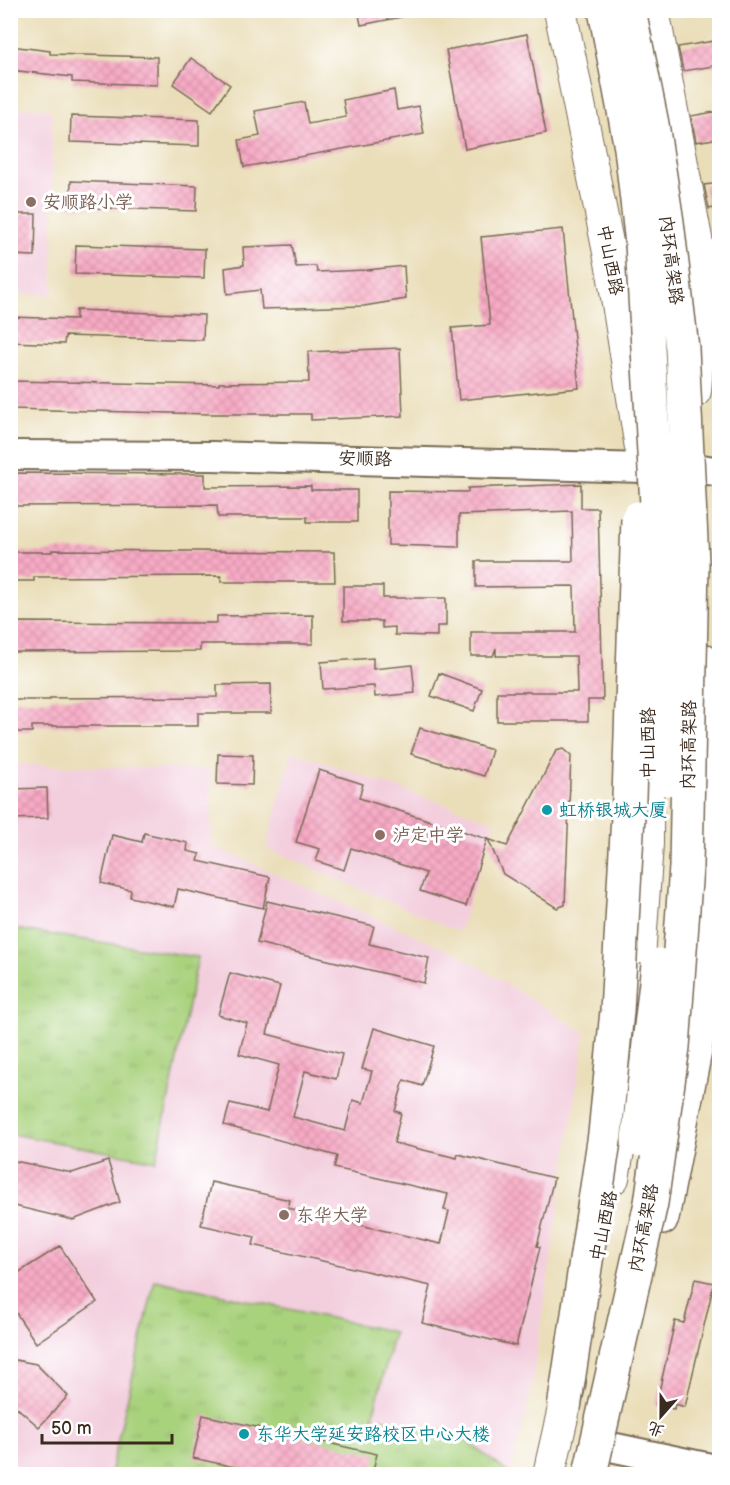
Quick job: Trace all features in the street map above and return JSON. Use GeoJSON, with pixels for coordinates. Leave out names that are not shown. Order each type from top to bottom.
{"type":"FeatureCollection","features":[{"type":"Feature","properties":{"kind":"highway","name":"内环高架路"},"geometry":{"type":"LineString","coordinates":[[570,1474],[631,1207],[670,857],[659,539],[642,244],[631,148],[605,10]]}},
{"type":"Feature","properties":{"kind":"highway","name":"内环高架路"},"geometry":{"type":"LineString","coordinates":[[592,1464],[651,1203],[673,1047],[686,867],[692,562],[682,348],[667,222],[652,124],[629,10]]}},
{"type":"Feature","properties":{"kind":"highway"},"geometry":{"type":"LineString","coordinates":[[564,1408],[605,1134],[617,1011],[629,798],[637,567],[642,244]]}},
{"type":"Feature","properties":{"kind":"highway"},"geometry":{"type":"LineString","coordinates":[[592,1464],[666,1206],[696,1046],[711,882],[711,757],[692,562]]}},
{"type":"Feature","properties":{"kind":"highway"},"geometry":{"type":"LineString","coordinates":[[608,1474],[651,1203]]}},
{"type":"Feature","properties":{"kind":"main road","name":"中山西路"},"geometry":{"type":"LineString","coordinates":[[549,1474],[605,1221],[621,1135],[634,1030],[647,844],[648,644],[644,468],[613,272],[560,10]]}},
{"type":"Feature","properties":{"kind":"main road","name":"中山西路"},"geometry":{"type":"LineString","coordinates":[[592,1464],[653,1155],[676,1002],[693,757],[705,470],[704,281],[653,10]]}},
{"type":"Feature","properties":{"kind":"street","name":"安顺路"},"geometry":{"type":"LineString","coordinates":[[10,455],[212,456],[705,470]]}},
{"type":"Feature","properties":{"kind":"street"},"geometry":{"type":"LineString","coordinates":[[592,1464],[720,1470]]}},
{"type":"Feature","properties":{"kind":"shaded area","name":"安顺路小学"},"geometry":{"type":"Polygon","coordinates":[[[11,106],[52,110],[53,295],[11,294],[11,106]]]}},
{"type":"Feature","properties":{"kind":"shaded area","name":"泸定中学"},"geometry":{"type":"Polygon","coordinates":[[[292,751],[495,822],[459,932],[266,848],[292,751]]]}},
{"type":"Feature","properties":{"kind":"shaded area","name":"东华大学"},"geometry":{"type":"Polygon","coordinates":[[[11,764],[210,770],[212,846],[460,955],[585,1033],[530,1397],[510,1474],[11,1474],[11,764]]]}},
{"type":"Feature","properties":{"kind":"green space"},"geometry":{"type":"Polygon","coordinates":[[[14,929],[198,957],[156,1161],[11,1134],[10,944],[14,929]]]}},
{"type":"Feature","properties":{"kind":"green space"},"geometry":{"type":"Polygon","coordinates":[[[155,1280],[394,1332],[373,1417],[459,1435],[510,1474],[110,1474],[155,1280]]]}},
{"type":"Feature","properties":{"kind":"building"},"geometry":{"type":"Polygon","coordinates":[[[358,10],[401,10],[402,17],[361,25],[358,10]]]}},
{"type":"Feature","properties":{"kind":"building"},"geometry":{"type":"Polygon","coordinates":[[[527,34],[546,133],[465,149],[446,50],[527,34]]]}},
{"type":"Feature","properties":{"kind":"building"},"geometry":{"type":"Polygon","coordinates":[[[720,40],[720,65],[683,71],[678,47],[720,40]]]}},
{"type":"Feature","properties":{"kind":"building"},"geometry":{"type":"Polygon","coordinates":[[[10,46],[50,51],[50,54],[157,57],[157,85],[72,82],[72,77],[10,70],[10,46]]]}},
{"type":"Feature","properties":{"kind":"building"},"geometry":{"type":"Polygon","coordinates":[[[191,58],[230,85],[212,111],[173,84],[191,58]]]}},
{"type":"Feature","properties":{"kind":"building"},"geometry":{"type":"Polygon","coordinates":[[[394,90],[397,110],[419,106],[424,134],[244,167],[239,140],[260,136],[255,111],[304,102],[308,124],[346,117],[343,100],[394,90]]]}},
{"type":"Feature","properties":{"kind":"building"},"geometry":{"type":"Polygon","coordinates":[[[720,111],[720,138],[696,142],[691,116],[720,111]]]}},
{"type":"Feature","properties":{"kind":"building"},"geometry":{"type":"Polygon","coordinates":[[[71,116],[199,120],[199,146],[70,142],[71,116]]]}},
{"type":"Feature","properties":{"kind":"building"},"geometry":{"type":"Polygon","coordinates":[[[71,181],[197,186],[196,211],[70,207],[71,181]]]}},
{"type":"Feature","properties":{"kind":"building"},"geometry":{"type":"Polygon","coordinates":[[[720,183],[720,207],[709,209],[704,185],[720,183]]]}},
{"type":"Feature","properties":{"kind":"building"},"geometry":{"type":"Polygon","coordinates":[[[10,214],[36,214],[35,256],[10,255],[10,214]]]}},
{"type":"Feature","properties":{"kind":"building"},"geometry":{"type":"Polygon","coordinates":[[[563,229],[579,388],[459,400],[452,328],[490,325],[481,237],[563,229]]]}},
{"type":"Feature","properties":{"kind":"building"},"geometry":{"type":"Polygon","coordinates":[[[76,245],[205,249],[204,278],[75,274],[76,245]]]}},
{"type":"Feature","properties":{"kind":"building"},"geometry":{"type":"Polygon","coordinates":[[[292,245],[296,267],[316,266],[317,272],[404,266],[406,299],[364,306],[262,309],[260,290],[227,294],[225,268],[244,265],[243,247],[292,245]]]}},
{"type":"Feature","properties":{"kind":"building"},"geometry":{"type":"Polygon","coordinates":[[[76,310],[204,315],[203,340],[65,336],[64,344],[10,342],[10,317],[76,319],[76,310]]]}},
{"type":"Feature","properties":{"kind":"building"},"geometry":{"type":"Polygon","coordinates":[[[400,348],[403,416],[311,420],[311,414],[10,409],[10,381],[219,385],[219,383],[309,382],[308,352],[400,348]]]}},
{"type":"Feature","properties":{"kind":"building"},"geometry":{"type":"Polygon","coordinates":[[[10,473],[205,474],[205,487],[311,486],[311,490],[357,490],[357,522],[307,522],[307,517],[218,517],[217,505],[10,506],[10,473]]]}},
{"type":"Feature","properties":{"kind":"building"},"geometry":{"type":"Polygon","coordinates":[[[581,484],[581,508],[598,508],[603,700],[588,700],[588,721],[497,721],[497,692],[577,692],[576,656],[496,656],[496,648],[493,656],[471,656],[471,632],[575,632],[574,586],[476,587],[476,561],[573,561],[572,511],[459,515],[459,547],[388,545],[388,491],[468,492],[468,488],[581,484]]]}},
{"type":"Feature","properties":{"kind":"building"},"geometry":{"type":"Polygon","coordinates":[[[52,550],[334,552],[335,582],[221,582],[221,576],[34,577],[34,581],[10,581],[10,552],[52,552],[52,550]]]}},
{"type":"Feature","properties":{"kind":"building"},"geometry":{"type":"Polygon","coordinates":[[[343,586],[383,586],[383,598],[446,598],[446,626],[437,626],[437,636],[395,635],[395,627],[382,628],[382,621],[343,621],[343,586]]]}},
{"type":"Feature","properties":{"kind":"building"},"geometry":{"type":"Polygon","coordinates":[[[313,615],[313,644],[200,644],[200,651],[10,652],[10,622],[217,623],[217,616],[313,615]]]}},
{"type":"Feature","properties":{"kind":"building"},"geometry":{"type":"Polygon","coordinates":[[[373,658],[373,669],[412,665],[415,693],[375,697],[374,686],[323,689],[321,662],[373,658]]]}},
{"type":"Feature","properties":{"kind":"building"},"geometry":{"type":"Polygon","coordinates":[[[439,673],[482,689],[474,711],[431,696],[439,673]]]}},
{"type":"Feature","properties":{"kind":"building"},"geometry":{"type":"Polygon","coordinates":[[[271,684],[271,713],[198,713],[198,726],[32,726],[32,732],[10,732],[10,700],[217,697],[217,685],[271,684]]]}},
{"type":"Feature","properties":{"kind":"building"},"geometry":{"type":"Polygon","coordinates":[[[420,728],[492,750],[484,776],[411,754],[420,728]]]}},
{"type":"Feature","properties":{"kind":"building","name":"虹桥银城大厦"},"geometry":{"type":"Polygon","coordinates":[[[563,749],[571,756],[565,905],[557,908],[503,874],[488,839],[507,846],[556,751],[563,749]]]}},
{"type":"Feature","properties":{"kind":"building"},"geometry":{"type":"Polygon","coordinates":[[[218,754],[253,755],[252,785],[217,784],[218,754]]]}},
{"type":"Feature","properties":{"kind":"building"},"geometry":{"type":"Polygon","coordinates":[[[319,770],[363,784],[359,798],[487,839],[466,906],[420,891],[426,873],[351,848],[344,870],[316,861],[320,849],[296,842],[319,770]]]}},
{"type":"Feature","properties":{"kind":"building"},"geometry":{"type":"Polygon","coordinates":[[[47,788],[48,818],[10,819],[10,789],[47,788]]]}},
{"type":"Feature","properties":{"kind":"building"},"geometry":{"type":"Polygon","coordinates":[[[144,833],[188,843],[187,851],[200,854],[198,861],[270,877],[263,908],[178,889],[174,907],[130,897],[131,890],[101,883],[112,835],[142,842],[144,833]]]}},
{"type":"Feature","properties":{"kind":"building"},"geometry":{"type":"Polygon","coordinates":[[[267,901],[374,926],[369,944],[429,958],[424,983],[257,943],[267,901]]]}},
{"type":"Feature","properties":{"kind":"building"},"geometry":{"type":"Polygon","coordinates":[[[230,973],[280,986],[267,1034],[342,1054],[336,1079],[305,1071],[293,1117],[345,1131],[353,1100],[363,1103],[372,1071],[362,1069],[374,1028],[434,1046],[422,1086],[404,1080],[395,1111],[401,1113],[394,1143],[457,1158],[458,1154],[554,1178],[516,1346],[422,1323],[431,1286],[253,1245],[255,1237],[201,1225],[211,1182],[290,1200],[288,1208],[441,1244],[449,1211],[444,1210],[448,1194],[334,1168],[337,1156],[224,1125],[230,1103],[267,1112],[279,1065],[239,1054],[247,1023],[218,1015],[230,973]]]}},
{"type":"Feature","properties":{"kind":"building"},"geometry":{"type":"Polygon","coordinates":[[[10,1160],[72,1173],[108,1161],[120,1202],[73,1220],[10,1205],[10,1160]]]}},
{"type":"Feature","properties":{"kind":"building"},"geometry":{"type":"Polygon","coordinates":[[[60,1246],[97,1302],[36,1343],[10,1304],[10,1278],[60,1246]]]}},
{"type":"Feature","properties":{"kind":"building"},"geometry":{"type":"Polygon","coordinates":[[[695,1279],[714,1283],[685,1407],[675,1404],[674,1409],[656,1405],[675,1321],[684,1323],[695,1279]]]}},
{"type":"Feature","properties":{"kind":"building"},"geometry":{"type":"Polygon","coordinates":[[[10,1359],[36,1364],[68,1396],[39,1427],[15,1406],[10,1405],[10,1359]]]}},
{"type":"Feature","properties":{"kind":"building","name":"东华大学延安路校区中心大楼"},"geometry":{"type":"Polygon","coordinates":[[[203,1415],[377,1454],[372,1474],[266,1474],[193,1458],[203,1415]]]}},
{"type":"Feature","properties":{"kind":"place","name":"安顺路小学"},"geometry":{"type":"Point","coordinates":[31,202]}},
{"type":"Feature","properties":{"kind":"place","name":"虹桥银城大厦"},"geometry":{"type":"Point","coordinates":[547,810]}},
{"type":"Feature","properties":{"kind":"place","name":"泸定中学"},"geometry":{"type":"Point","coordinates":[380,835]}},
{"type":"Feature","properties":{"kind":"place","name":"东华大学"},"geometry":{"type":"Point","coordinates":[284,1215]}},
{"type":"Feature","properties":{"kind":"place","name":"东华大学延安路校区中心大楼"},"geometry":{"type":"Point","coordinates":[244,1434]}}]}
